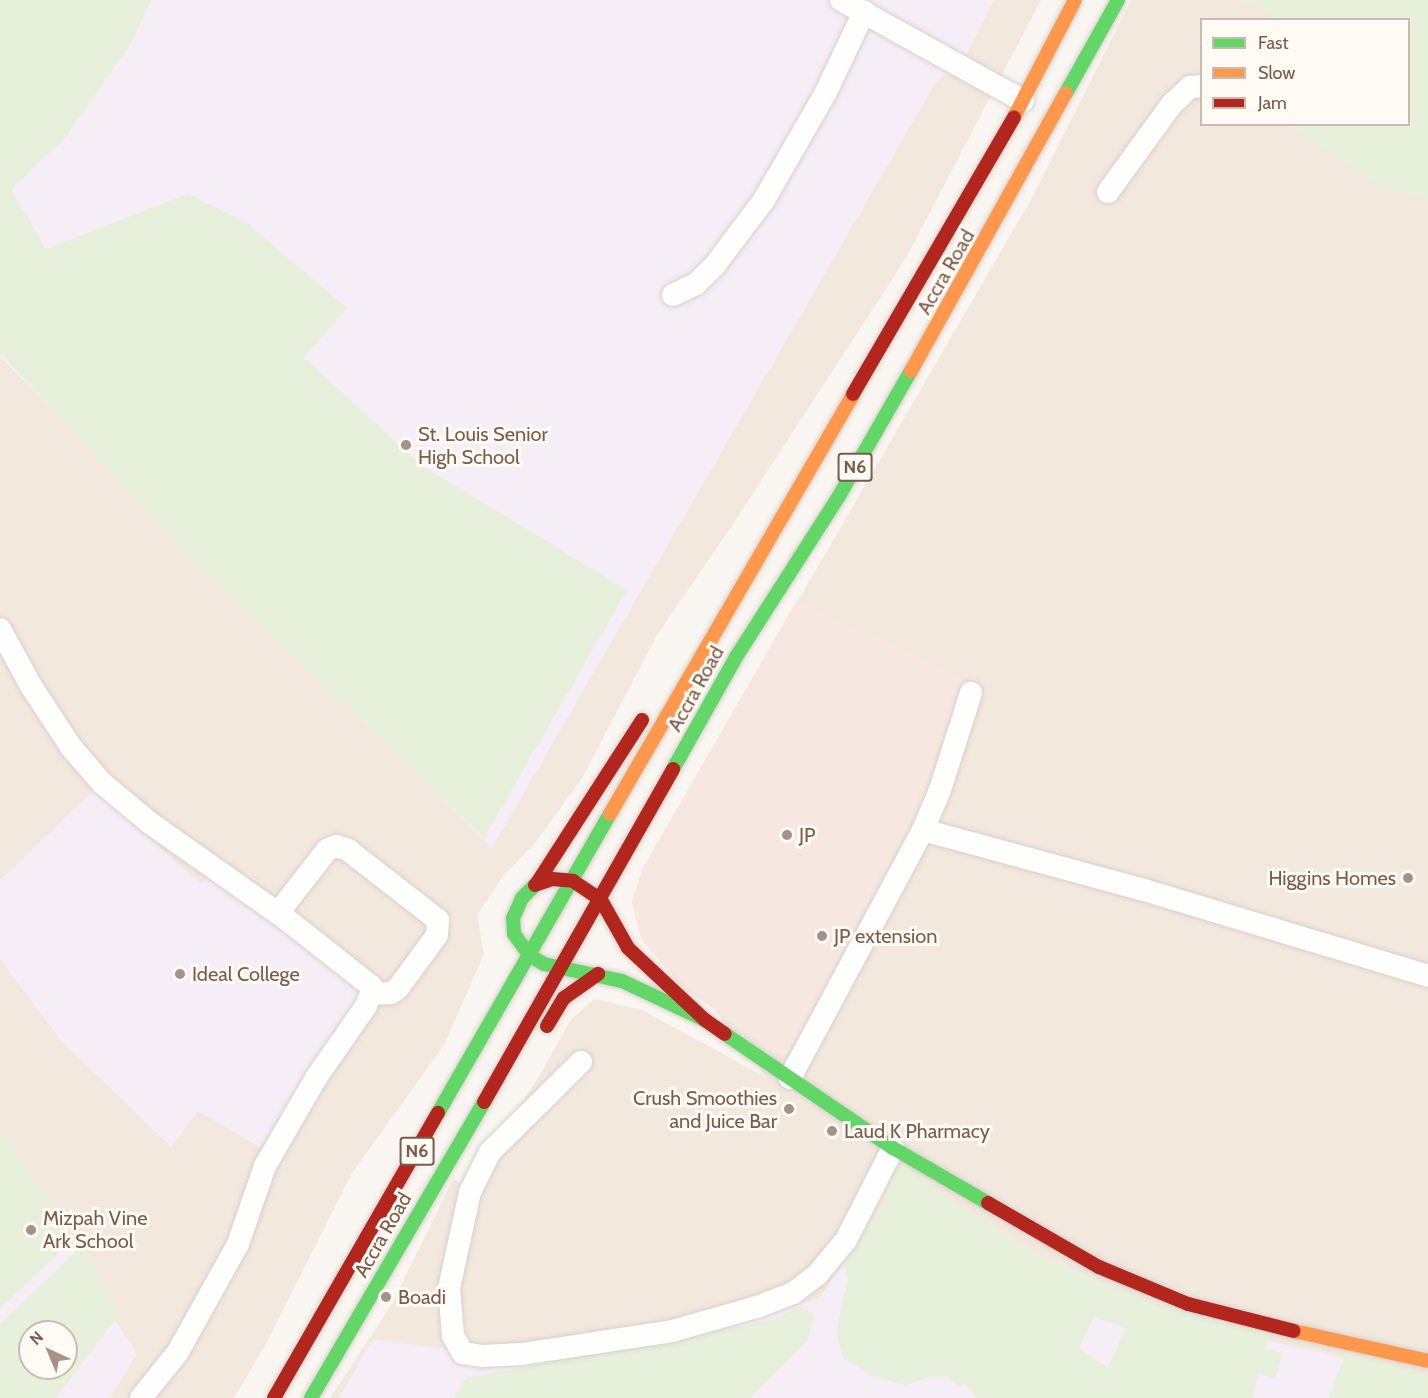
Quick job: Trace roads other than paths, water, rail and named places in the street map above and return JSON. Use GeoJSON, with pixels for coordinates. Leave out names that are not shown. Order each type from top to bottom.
{"type":"FeatureCollection","features":[{"type":"Feature","properties":{"kind":"main road","name":"Accra Road"},"geometry":{"type":"LineString","coordinates":[[274,1398],[573,881],[715,630],[1023,101],[1075,0]]}},
{"type":"Feature","properties":{"kind":"main road","name":"Accra Road"},"geometry":{"type":"LineString","coordinates":[[311,1398],[601,900],[735,657],[839,496],[950,304],[1118,0]]}},
{"type":"Feature","properties":{"kind":"main road"},"geometry":{"type":"LineString","coordinates":[[663,694],[715,630]]}},
{"type":"Feature","properties":{"kind":"main road"},"geometry":{"type":"LineString","coordinates":[[648,713],[633,731],[537,884],[522,898],[513,918],[514,934],[529,955],[544,964],[598,974],[621,981],[705,1020]]}},
{"type":"Feature","properties":{"kind":"main road"},"geometry":{"type":"LineString","coordinates":[[537,884],[552,879],[573,881],[601,900],[628,948],[705,1020],[893,1148],[1099,1267],[1188,1304],[1291,1331],[1428,1361]]}},
{"type":"Feature","properties":{"kind":"main road"},"geometry":{"type":"LineString","coordinates":[[540,1036],[564,998],[598,974]]}},
{"type":"Feature","properties":{"kind":"main road"},"geometry":{"type":"LineString","coordinates":[[450,1157],[481,1131],[511,1084]]}},
{"type":"Feature","properties":{"kind":"street"},"geometry":{"type":"LineString","coordinates":[[842,0],[1023,101]]}},
{"type":"Feature","properties":{"kind":"street"},"geometry":{"type":"LineString","coordinates":[[673,295],[696,284],[715,265],[764,201],[826,92],[864,12]]}},
{"type":"Feature","properties":{"kind":"street"},"geometry":{"type":"LineString","coordinates":[[1108,192],[1172,104],[1190,87],[1200,86]]}},
{"type":"Feature","properties":{"kind":"street"},"geometry":{"type":"LineString","coordinates":[[0,629],[36,695],[71,747],[102,783],[150,824],[278,913],[371,986],[371,994],[366,1006],[316,1078],[265,1166],[238,1244],[178,1352],[141,1398]]}},
{"type":"Feature","properties":{"kind":"street"},"geometry":{"type":"LineString","coordinates":[[790,1078],[923,830],[940,790],[971,693]]}},
{"type":"Feature","properties":{"kind":"street"},"geometry":{"type":"LineString","coordinates":[[923,830],[1144,890],[1428,976]]}},
{"type":"Feature","properties":{"kind":"street"},"geometry":{"type":"LineString","coordinates":[[278,913],[327,850],[336,846],[348,850],[438,920],[437,935],[398,988],[391,993],[371,994]]}},
{"type":"Feature","properties":{"kind":"street"},"geometry":{"type":"LineString","coordinates":[[581,1062],[490,1152],[470,1192],[449,1288],[453,1336],[463,1353],[483,1356],[522,1354],[672,1330],[757,1307],[793,1293],[817,1275],[846,1240],[893,1148]]}},
{"type":"Feature","properties":{"kind":"place","name":"St. Louis Senior High School"},"geometry":{"type":"Point","coordinates":[406,445]}},
{"type":"Feature","properties":{"kind":"place","name":"JP"},"geometry":{"type":"Point","coordinates":[787,835]}},
{"type":"Feature","properties":{"kind":"place","name":"Higgins Homes"},"geometry":{"type":"Point","coordinates":[1408,878]}},
{"type":"Feature","properties":{"kind":"place","name":"JP extension"},"geometry":{"type":"Point","coordinates":[822,936]}},
{"type":"Feature","properties":{"kind":"place","name":"Ideal College"},"geometry":{"type":"Point","coordinates":[180,974]}},
{"type":"Feature","properties":{"kind":"place","name":"Crush Smoothies and Juice Bar"},"geometry":{"type":"Point","coordinates":[789,1109]}},
{"type":"Feature","properties":{"kind":"place","name":"Laud K Pharmacy"},"geometry":{"type":"Point","coordinates":[832,1131]}},
{"type":"Feature","properties":{"kind":"place","name":"Mizpah Vine Ark School"},"geometry":{"type":"Point","coordinates":[31,1230]}},
{"type":"Feature","properties":{"kind":"place","name":"Boadi"},"geometry":{"type":"Point","coordinates":[386,1297]}}]}
